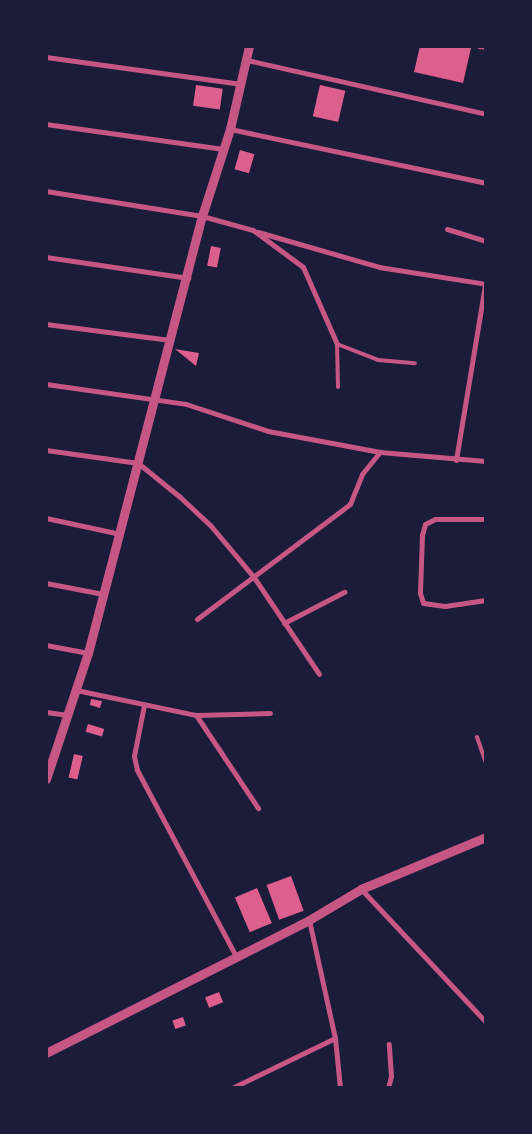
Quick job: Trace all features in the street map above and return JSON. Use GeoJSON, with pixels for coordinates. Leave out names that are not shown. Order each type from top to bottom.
{"type":"FeatureCollection","features":[{"type":"Feature","properties":{"kind":"street"},"geometry":{"type":"LineString","coordinates":[[47,775],[88,653],[138,463],[157,399],[202,216],[230,129],[249,46]]}},
{"type":"Feature","properties":{"kind":"street"},"geometry":{"type":"LineString","coordinates":[[478,46],[486,48]]}},
{"type":"Feature","properties":{"kind":"street"},"geometry":{"type":"LineString","coordinates":[[46,57],[241,84]]}},
{"type":"Feature","properties":{"kind":"street"},"geometry":{"type":"LineString","coordinates":[[247,60],[486,114]]}},
{"type":"Feature","properties":{"kind":"street"},"geometry":{"type":"LineString","coordinates":[[46,124],[223,149]]}},
{"type":"Feature","properties":{"kind":"street"},"geometry":{"type":"LineString","coordinates":[[230,129],[486,184]]}},
{"type":"Feature","properties":{"kind":"street"},"geometry":{"type":"LineString","coordinates":[[46,191],[202,216],[379,266],[485,284],[456,460]]}},
{"type":"Feature","properties":{"kind":"street"},"geometry":{"type":"LineString","coordinates":[[448,229],[486,241]]}},
{"type":"Feature","properties":{"kind":"street"},"geometry":{"type":"LineString","coordinates":[[252,230],[303,267],[337,344]]}},
{"type":"Feature","properties":{"kind":"street"},"geometry":{"type":"LineString","coordinates":[[46,257],[188,278]]}},
{"type":"Feature","properties":{"kind":"street"},"geometry":{"type":"LineString","coordinates":[[46,324],[171,340]]}},
{"type":"Feature","properties":{"kind":"street"},"geometry":{"type":"LineString","coordinates":[[46,384],[186,404],[268,431],[380,452],[456,460],[486,461]]}},
{"type":"Feature","properties":{"kind":"street"},"geometry":{"type":"LineString","coordinates":[[46,450],[138,463],[211,526],[253,576],[319,674]]}},
{"type":"Feature","properties":{"kind":"street"},"geometry":{"type":"LineString","coordinates":[[197,619],[350,504],[362,474],[380,452]]}},
{"type":"Feature","properties":{"kind":"street"},"geometry":{"type":"LineString","coordinates":[[46,518],[120,534]]}},
{"type":"Feature","properties":{"kind":"street"},"geometry":{"type":"LineString","coordinates":[[486,520],[434,519],[425,524],[422,535],[420,593],[423,603],[445,606],[486,600]]}},
{"type":"Feature","properties":{"kind":"street"},"geometry":{"type":"LineString","coordinates":[[46,583],[103,594]]}},
{"type":"Feature","properties":{"kind":"street"},"geometry":{"type":"LineString","coordinates":[[284,623],[344,592]]}},
{"type":"Feature","properties":{"kind":"street"},"geometry":{"type":"LineString","coordinates":[[46,645],[88,653]]}},
{"type":"Feature","properties":{"kind":"street"},"geometry":{"type":"LineString","coordinates":[[76,690],[196,716],[270,713]]}},
{"type":"Feature","properties":{"kind":"street"},"geometry":{"type":"LineString","coordinates":[[144,705],[134,756],[137,770],[236,956]]}},
{"type":"Feature","properties":{"kind":"street"},"geometry":{"type":"LineString","coordinates":[[46,712],[68,715]]}},
{"type":"Feature","properties":{"kind":"street"},"geometry":{"type":"LineString","coordinates":[[196,716],[258,808]]}},
{"type":"Feature","properties":{"kind":"street"},"geometry":{"type":"LineString","coordinates":[[46,1053],[309,920],[361,890],[486,837]]}},
{"type":"Feature","properties":{"kind":"street"},"geometry":{"type":"LineString","coordinates":[[361,890],[486,1022]]}},
{"type":"Feature","properties":{"kind":"street"},"geometry":{"type":"LineString","coordinates":[[309,920],[335,1038],[340,1088]]}},
{"type":"Feature","properties":{"kind":"street"},"geometry":{"type":"LineString","coordinates":[[232,1088],[335,1038]]}},
{"type":"Feature","properties":{"kind":"street"},"geometry":{"type":"LineString","coordinates":[[388,1088],[392,1076],[389,1044]]}},
{"type":"Feature","properties":{"kind":"lane"},"geometry":{"type":"LineString","coordinates":[[338,387],[337,344],[378,360],[415,363]]}},
{"type":"Feature","properties":{"kind":"lane"},"geometry":{"type":"LineString","coordinates":[[477,737],[486,763]]}},
{"type":"Feature","properties":{"kind":"building"},"geometry":{"type":"Polygon","coordinates":[[[420,46],[471,48],[463,83],[414,72],[420,46]]]}},
{"type":"Feature","properties":{"kind":"building"},"geometry":{"type":"Polygon","coordinates":[[[196,85],[223,89],[220,110],[193,106],[196,85]]]}},
{"type":"Feature","properties":{"kind":"building"},"geometry":{"type":"Polygon","coordinates":[[[320,85],[345,91],[338,122],[313,116],[320,85]]]}},
{"type":"Feature","properties":{"kind":"building"},"geometry":{"type":"Polygon","coordinates":[[[240,150],[254,154],[249,173],[234,169],[240,150]]]}},
{"type":"Feature","properties":{"kind":"building"},"geometry":{"type":"Polygon","coordinates":[[[211,246],[221,248],[217,268],[207,266],[211,246]]]}},
{"type":"Feature","properties":{"kind":"building"},"geometry":{"type":"Polygon","coordinates":[[[175,349],[199,353],[196,366],[175,349]]]}},
{"type":"Feature","properties":{"kind":"building"},"geometry":{"type":"Polygon","coordinates":[[[91,699],[102,701],[100,708],[90,705],[91,699]]]}},
{"type":"Feature","properties":{"kind":"building"},"geometry":{"type":"Polygon","coordinates":[[[88,724],[104,729],[102,737],[86,732],[88,724]]]}},
{"type":"Feature","properties":{"kind":"building"},"geometry":{"type":"Polygon","coordinates":[[[74,754],[83,756],[77,779],[69,777],[74,754]]]}},
{"type":"Feature","properties":{"kind":"building"},"geometry":{"type":"Polygon","coordinates":[[[291,876],[304,911],[279,920],[267,885],[291,876]]]}},
{"type":"Feature","properties":{"kind":"building"},"geometry":{"type":"Polygon","coordinates":[[[257,888],[272,923],[250,932],[235,897],[257,888]]]}},
{"type":"Feature","properties":{"kind":"building"},"geometry":{"type":"Polygon","coordinates":[[[219,992],[223,1002],[209,1008],[205,998],[219,992]]]}},
{"type":"Feature","properties":{"kind":"building"},"geometry":{"type":"Polygon","coordinates":[[[183,1017],[186,1026],[175,1029],[173,1020],[183,1017]]]}}]}
